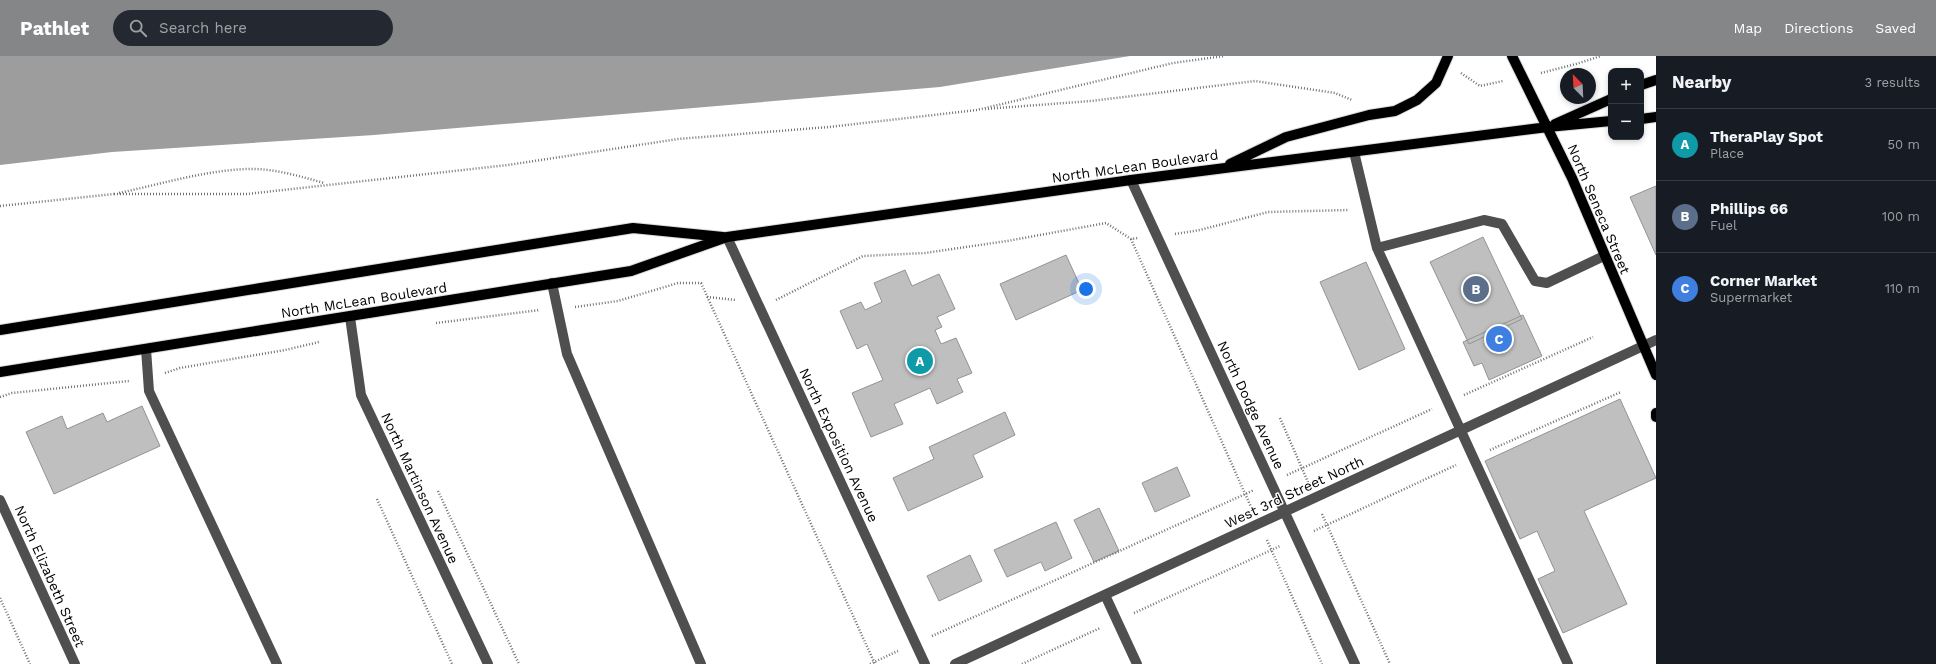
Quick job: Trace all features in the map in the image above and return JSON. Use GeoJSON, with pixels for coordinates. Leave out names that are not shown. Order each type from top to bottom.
{"type":"FeatureCollection","features":[{"type":"Feature","properties":{"kind":"main road"},"geometry":{"type":"LineString","coordinates":[[1222,168],[1286,137],[1369,115],[1395,110],[1417,100],[1436,84],[1448,56]]}},
{"type":"Feature","properties":{"kind":"main road","name":"North Seneca Street"},"geometry":{"type":"LineString","coordinates":[[1512,56],[1572,178],[1656,375]]}},
{"type":"Feature","properties":{"kind":"main road"},"geometry":{"type":"LineString","coordinates":[[1644,84],[1656,80]]}},
{"type":"Feature","properties":{"kind":"main road"},"geometry":{"type":"LineString","coordinates":[[1548,127],[1608,100]]}},
{"type":"Feature","properties":{"kind":"main road"},"geometry":{"type":"LineString","coordinates":[[1644,119],[1656,117]]}},
{"type":"Feature","properties":{"kind":"main road"},"geometry":{"type":"LineString","coordinates":[[1548,127],[1608,121]]}},
{"type":"Feature","properties":{"kind":"main road","name":"North McLean Boulevard"},"geometry":{"type":"LineString","coordinates":[[0,372],[631,271],[727,237],[1131,180],[1548,127]]}},
{"type":"Feature","properties":{"kind":"main road","name":"North McLean Boulevard"},"geometry":{"type":"LineString","coordinates":[[0,330],[633,228],[727,237]]}},
{"type":"Feature","properties":{"kind":"street"},"geometry":{"type":"LineString","coordinates":[[1354,152],[1377,248],[1568,664]]}},
{"type":"Feature","properties":{"kind":"street","name":"North Dodge Avenue"},"geometry":{"type":"LineString","coordinates":[[1131,180],[1286,511],[1355,664]]}},
{"type":"Feature","properties":{"kind":"street"},"geometry":{"type":"LineString","coordinates":[[1377,248],[1484,220],[1502,224],[1535,281],[1547,283],[1604,256]]}},
{"type":"Feature","properties":{"kind":"street","name":"North Exposition Avenue"},"geometry":{"type":"LineString","coordinates":[[727,237],[925,664]]}},
{"type":"Feature","properties":{"kind":"street"},"geometry":{"type":"LineString","coordinates":[[552,283],[567,354],[701,664]]}},
{"type":"Feature","properties":{"kind":"street","name":"North Martinson Avenue"},"geometry":{"type":"LineString","coordinates":[[350,317],[361,395],[488,664]]}},
{"type":"Feature","properties":{"kind":"street","name":"West 3rd Street North"},"geometry":{"type":"LineString","coordinates":[[955,664],[1656,340]]}},
{"type":"Feature","properties":{"kind":"street"},"geometry":{"type":"LineString","coordinates":[[146,349],[149,391],[277,664]]}},
{"type":"Feature","properties":{"kind":"street","name":"North Elizabeth Street"},"geometry":{"type":"LineString","coordinates":[[0,500],[75,664]]}},
{"type":"Feature","properties":{"kind":"street"},"geometry":{"type":"LineString","coordinates":[[1105,595],[1137,664]]}},
{"type":"Feature","properties":{"kind":"path"},"geometry":{"type":"LineString","coordinates":[[977,110],[1173,63],[1224,56]]}},
{"type":"Feature","properties":{"kind":"path"},"geometry":{"type":"LineString","coordinates":[[0,206],[114,194],[247,194],[326,184],[508,165],[678,138],[829,126],[977,110],[1091,101],[1255,81],[1335,93],[1354,100]]}},
{"type":"Feature","properties":{"kind":"path"},"geometry":{"type":"LineString","coordinates":[[114,194],[204,174],[247,169],[289,173],[326,184]]}},
{"type":"Feature","properties":{"kind":"path"},"geometry":{"type":"LineString","coordinates":[[1131,239],[1200,230],[1268,212],[1368,210]]}},
{"type":"Feature","properties":{"kind":"path"},"geometry":{"type":"LineString","coordinates":[[707,297],[770,303],[862,256],[925,253],[1007,241],[1106,223],[1131,239],[1322,664]]}},
{"type":"Feature","properties":{"kind":"path"},"geometry":{"type":"LineString","coordinates":[[434,323],[618,301],[678,283],[700,283],[874,663]]}},
{"type":"Feature","properties":{"kind":"path"},"geometry":{"type":"LineString","coordinates":[[870,664],[1594,336]]}},
{"type":"Feature","properties":{"kind":"path"},"geometry":{"type":"LineString","coordinates":[[0,397],[12,393],[148,379],[180,368],[285,350],[322,340]]}},
{"type":"Feature","properties":{"kind":"path"},"geometry":{"type":"LineString","coordinates":[[1022,664],[1327,524],[1621,392]]}},
{"type":"Feature","properties":{"kind":"path"},"geometry":{"type":"LineString","coordinates":[[1280,418],[1390,664]]}},
{"type":"Feature","properties":{"kind":"path"},"geometry":{"type":"LineString","coordinates":[[438,491],[519,664]]}},
{"type":"Feature","properties":{"kind":"path"},"geometry":{"type":"LineString","coordinates":[[377,499],[452,664]]}},
{"type":"Feature","properties":{"kind":"path"},"geometry":{"type":"LineString","coordinates":[[0,598],[30,664]]}},
{"type":"Feature","properties":{"kind":"shaded area"},"geometry":{"type":"Polygon","coordinates":[[[0,56],[1130,56],[940,87],[374,135],[112,152],[0,165],[0,56]]]}},
{"type":"Feature","properties":{"kind":"building"},"geometry":{"type":"Polygon","coordinates":[[[1656,186],[1656,255],[1630,197],[1656,186]]]}},
{"type":"Feature","properties":{"kind":"building"},"geometry":{"type":"Polygon","coordinates":[[[1483,237],[1522,319],[1469,344],[1430,262],[1483,237]]]}},
{"type":"Feature","properties":{"kind":"building"},"geometry":{"type":"Polygon","coordinates":[[[1066,255],[1082,290],[1016,320],[1000,284],[1066,255]]]}},
{"type":"Feature","properties":{"kind":"building"},"geometry":{"type":"Polygon","coordinates":[[[1366,262],[1405,349],[1359,370],[1320,282],[1366,262]]]}},
{"type":"Feature","properties":{"kind":"building"},"geometry":{"type":"Polygon","coordinates":[[[905,270],[912,286],[939,274],[955,309],[937,317],[942,327],[935,330],[941,344],[956,338],[972,373],[957,379],[963,392],[937,404],[930,388],[894,404],[903,424],[871,437],[852,393],[883,380],[867,344],[857,349],[840,311],[861,302],[865,310],[882,302],[874,283],[905,270]]]}},
{"type":"Feature","properties":{"kind":"building"},"geometry":{"type":"Polygon","coordinates":[[[1523,315],[1542,356],[1489,380],[1482,363],[1474,366],[1463,342],[1523,315]]]}},
{"type":"Feature","properties":{"kind":"building"},"geometry":{"type":"Polygon","coordinates":[[[1620,399],[1656,478],[1584,511],[1627,604],[1563,633],[1538,579],[1555,571],[1537,531],[1520,539],[1485,461],[1620,399]]]}},
{"type":"Feature","properties":{"kind":"building"},"geometry":{"type":"Polygon","coordinates":[[[142,406],[160,446],[54,494],[26,432],[62,416],[67,429],[103,413],[107,422],[142,406]]]}},
{"type":"Feature","properties":{"kind":"building"},"geometry":{"type":"Polygon","coordinates":[[[1005,412],[1015,435],[973,455],[983,477],[908,511],[893,478],[934,459],[929,447],[1005,412]]]}},
{"type":"Feature","properties":{"kind":"building"},"geometry":{"type":"Polygon","coordinates":[[[1177,467],[1190,496],[1155,512],[1142,483],[1177,467]]]}},
{"type":"Feature","properties":{"kind":"building"},"geometry":{"type":"Polygon","coordinates":[[[1099,508],[1119,551],[1094,562],[1074,520],[1099,508]]]}},
{"type":"Feature","properties":{"kind":"building"},"geometry":{"type":"Polygon","coordinates":[[[1056,522],[1072,558],[1045,571],[1041,562],[1007,577],[994,550],[1056,522]]]}},
{"type":"Feature","properties":{"kind":"building"},"geometry":{"type":"Polygon","coordinates":[[[970,555],[982,581],[939,601],[927,576],[970,555]]]}},
{"type":"Feature","properties":{"kind":"place","name":"Phillips 66"},"geometry":{"type":"Point","coordinates":[1476,289]}},
{"type":"Feature","properties":{"kind":"place","name":"Corner Market"},"geometry":{"type":"Point","coordinates":[1499,339]}},
{"type":"Feature","properties":{"kind":"place","name":"TheraPlay Spot"},"geometry":{"type":"Point","coordinates":[920,361]}}]}
